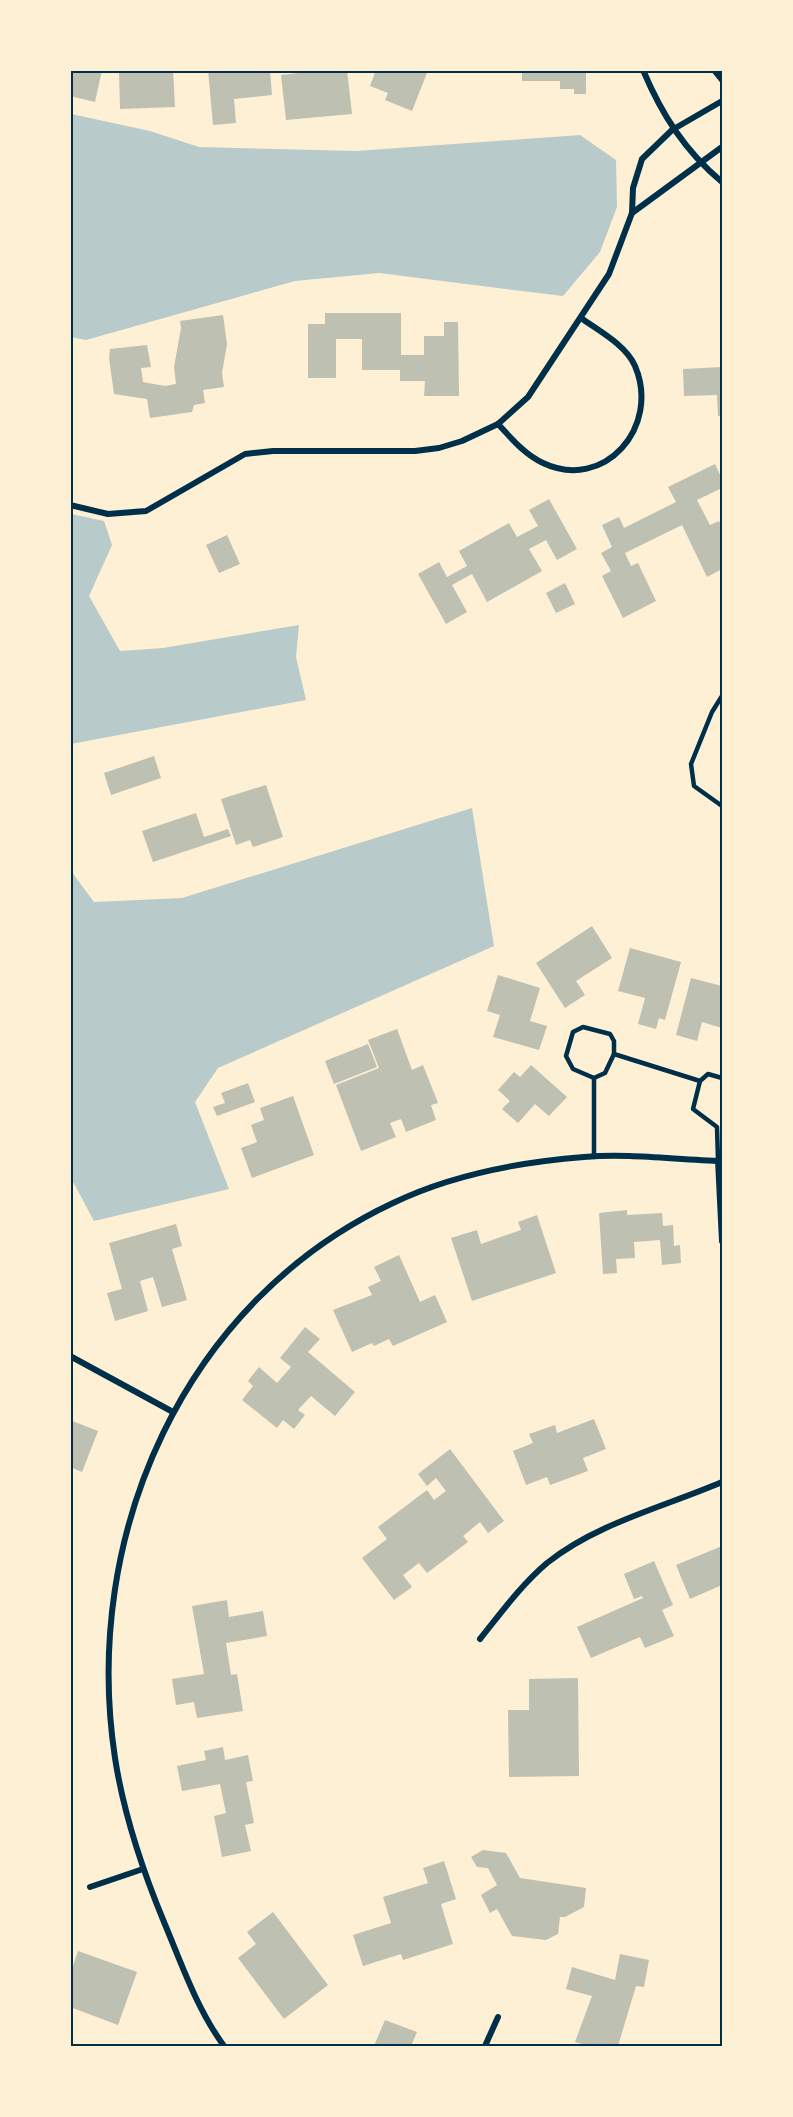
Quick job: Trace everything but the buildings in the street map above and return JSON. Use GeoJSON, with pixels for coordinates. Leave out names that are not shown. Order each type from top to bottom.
{"type":"FeatureCollection","features":[{"type":"Feature","properties":{"kind":"street"},"geometry":{"type":"LineString","coordinates":[[642,70],[672,130],[698,162],[723,182]]}},
{"type":"Feature","properties":{"kind":"street"},"geometry":{"type":"LineString","coordinates":[[714,70],[723,80]]}},
{"type":"Feature","properties":{"kind":"street"},"geometry":{"type":"LineString","coordinates":[[70,505],[108,514],[147,512],[245,454],[273,451],[423,450],[462,441],[498,424],[528,397],[609,274],[632,213],[633,188],[642,159],[672,130],[723,101]]}},
{"type":"Feature","properties":{"kind":"street"},"geometry":{"type":"LineString","coordinates":[[632,213],[671,187],[698,162],[723,147]]}},
{"type":"Feature","properties":{"kind":"street"},"geometry":{"type":"LineString","coordinates":[[498,424],[523,451],[543,464],[567,470],[590,467],[613,457],[631,440],[641,417],[642,389],[635,365],[623,348],[581,318]]}},
{"type":"Feature","properties":{"kind":"street"},"geometry":{"type":"LineString","coordinates":[[224,2046],[200,2010],[142,1869],[127,1819],[115,1757],[110,1694],[111,1632],[119,1570],[133,1509],[150,1460],[173,1412],[199,1368],[230,1328],[266,1290],[304,1257],[392,1203],[428,1188],[472,1175],[594,1156],[720,1160],[723,1241]]}},
{"type":"Feature","properties":{"kind":"street"},"geometry":{"type":"LineString","coordinates":[[70,1356],[173,1412]]}},
{"type":"Feature","properties":{"kind":"street"},"geometry":{"type":"LineString","coordinates":[[480,1639],[529,1580],[566,1549],[609,1527],[723,1482]]}},
{"type":"Feature","properties":{"kind":"street"},"geometry":{"type":"LineString","coordinates":[[90,1887],[142,1869]]}},
{"type":"Feature","properties":{"kind":"street"},"geometry":{"type":"LineString","coordinates":[[485,2046],[498,2018]]}},
{"type":"Feature","properties":{"kind":"lane"},"geometry":{"type":"LineString","coordinates":[[723,696],[712,712],[691,764],[694,786],[723,806]]}},
{"type":"Feature","properties":{"kind":"lane"},"geometry":{"type":"LineString","coordinates":[[583,1027],[610,1034],[614,1041],[614,1054],[605,1073],[594,1078],[573,1069],[566,1056],[573,1032],[583,1027]]}},
{"type":"Feature","properties":{"kind":"lane"},"geometry":{"type":"LineString","coordinates":[[614,1054],[700,1081]]}},
{"type":"Feature","properties":{"kind":"lane"},"geometry":{"type":"LineString","coordinates":[[720,1160],[720,1126],[693,1109],[700,1081],[708,1074],[723,1078]]}},
{"type":"Feature","properties":{"kind":"lane"},"geometry":{"type":"LineString","coordinates":[[594,1078],[594,1156]]}},
{"type":"Feature","properties":{"kind":"shaded area"},"geometry":{"type":"Polygon","coordinates":[[[71,114],[150,131],[199,147],[356,151],[580,135],[616,160],[617,207],[600,252],[563,296],[379,273],[295,281],[86,340],[71,337],[71,114]]]}},
{"type":"Feature","properties":{"kind":"shaded area"},"geometry":{"type":"Polygon","coordinates":[[[71,514],[104,521],[112,545],[89,596],[120,651],[163,648],[299,625],[296,657],[306,700],[71,744],[71,514]]]}},
{"type":"Feature","properties":{"kind":"shaded area"},"geometry":{"type":"Polygon","coordinates":[[[472,808],[494,946],[218,1068],[195,1102],[229,1189],[94,1221],[71,1178],[71,871],[94,902],[182,898],[472,808]]]}}]}
